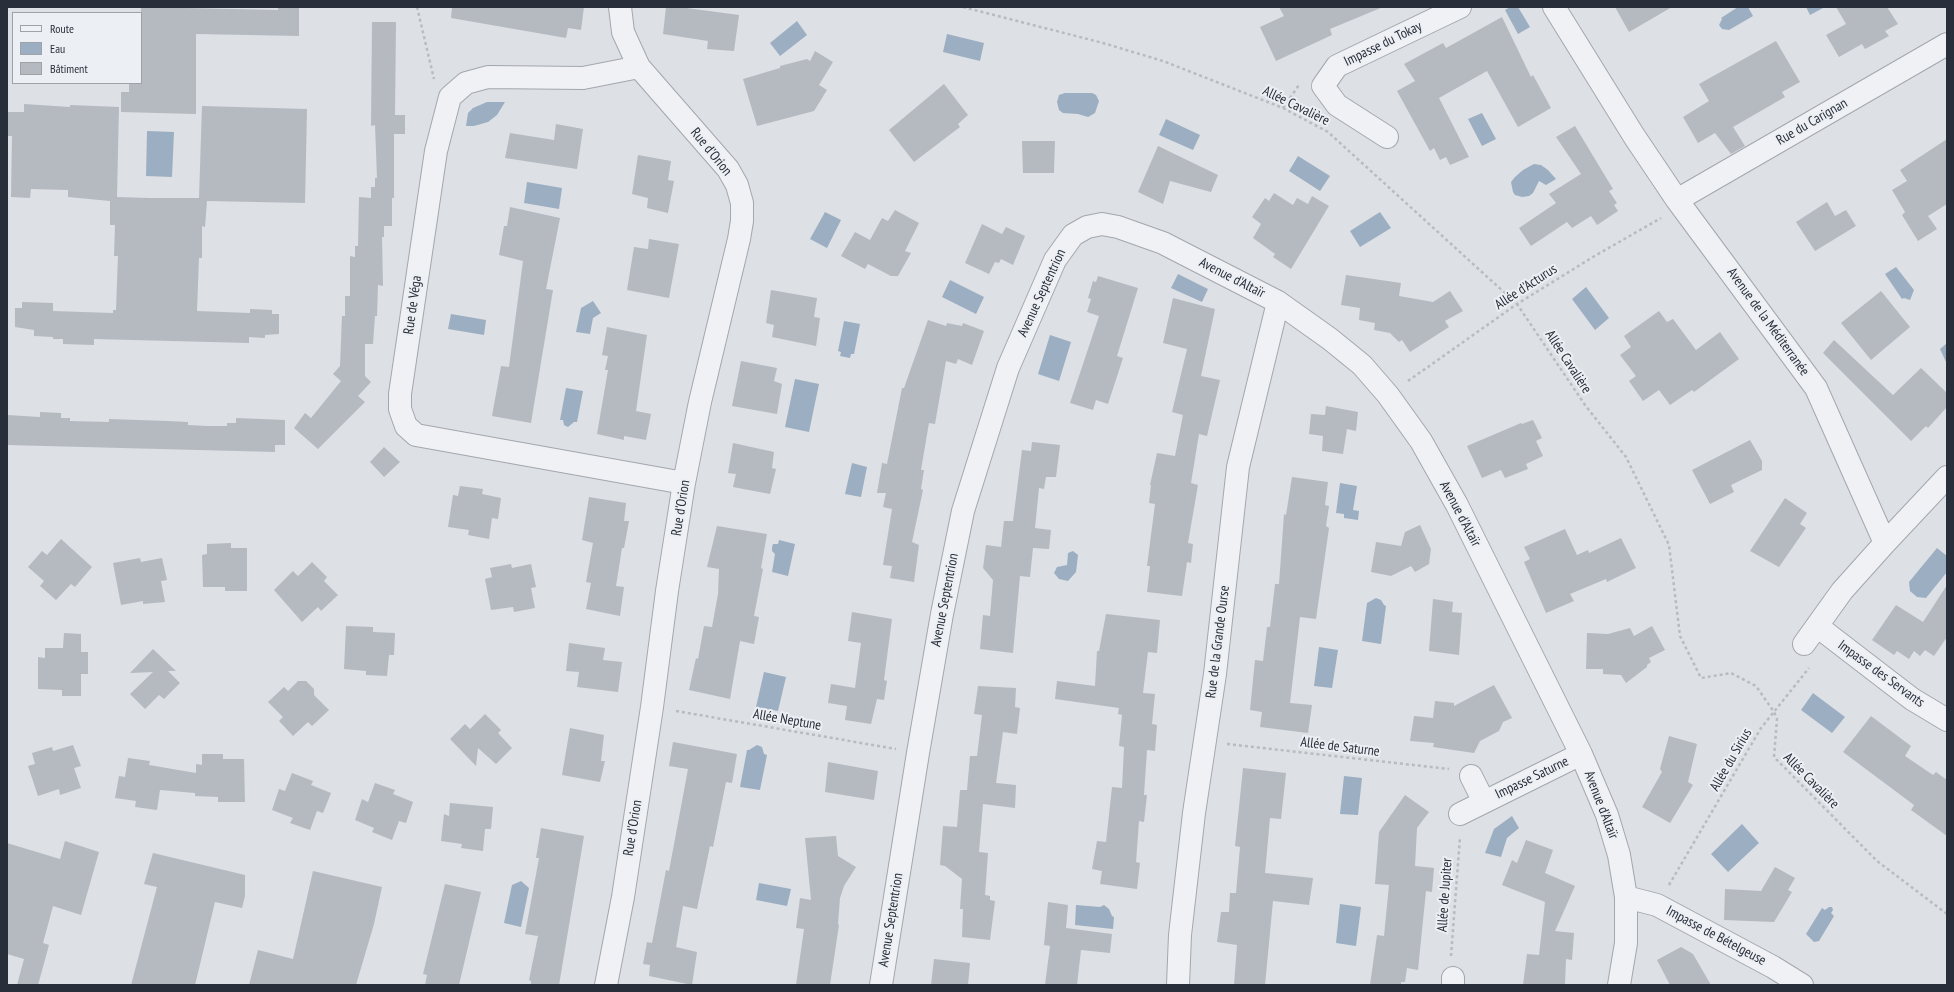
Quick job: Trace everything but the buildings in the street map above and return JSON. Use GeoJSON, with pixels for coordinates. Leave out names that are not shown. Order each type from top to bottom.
{"type":"FeatureCollection","features":[{"type":"Feature","properties":{"kind":"street","name":"Rue d'Orion"},"geometry":{"type":"LineString","coordinates":[[606,985],[622,897],[652,707],[667,591],[684,483],[700,402],[739,239],[742,203],[737,185],[728,169],[639,67],[623,32],[620,7]]}},
{"type":"Feature","properties":{"kind":"street","name":"Impasse du Tokay"},"geometry":{"type":"LineString","coordinates":[[1387,137],[1337,105],[1323,86],[1337,66],[1460,7]]}},
{"type":"Feature","properties":{"kind":"street","name":"Avenue de la Méditerranée"},"geometry":{"type":"LineString","coordinates":[[1554,7],[1634,136],[1680,203],[1816,388],[1885,542]]}},
{"type":"Feature","properties":{"kind":"street","name":"Rue du Carignan"},"geometry":{"type":"LineString","coordinates":[[1680,203],[1947,44]]}},
{"type":"Feature","properties":{"kind":"street"},"geometry":{"type":"LineString","coordinates":[[450,97],[466,83],[488,77],[584,78],[639,67]]}},
{"type":"Feature","properties":{"kind":"street","name":"Rue de Véga"},"geometry":{"type":"LineString","coordinates":[[450,97],[436,151],[400,394],[400,409],[406,426],[416,435],[684,483]]}},
{"type":"Feature","properties":{"kind":"street","name":"Avenue d'Altaïr"},"geometry":{"type":"LineString","coordinates":[[1073,235],[1087,227],[1102,224],[1118,227],[1163,243],[1278,302],[1330,339],[1362,366],[1388,395],[1421,441],[1457,504],[1581,754],[1607,815],[1620,855],[1626,897],[1626,942],[1619,985]]}},
{"type":"Feature","properties":{"kind":"street","name":"Avenue Septentrion"},"geometry":{"type":"LineString","coordinates":[[881,985],[942,614],[963,511],[1008,368],[1055,260],[1073,235]]}},
{"type":"Feature","properties":{"kind":"street","name":"Rue de la Grande Ourse"},"geometry":{"type":"LineString","coordinates":[[1178,985],[1180,935],[1224,598],[1238,467],[1278,302]]}},
{"type":"Feature","properties":{"kind":"street"},"geometry":{"type":"LineString","coordinates":[[1804,644],[1842,591],[1885,542],[1947,477]]}},
{"type":"Feature","properties":{"kind":"street","name":"Impasse des Servants"},"geometry":{"type":"LineString","coordinates":[[1817,626],[1912,699],[1947,720]]}},
{"type":"Feature","properties":{"kind":"street","name":"Impasse Saturne"},"geometry":{"type":"LineString","coordinates":[[1460,814],[1581,754]]}},
{"type":"Feature","properties":{"kind":"street","name":"Impasse Saturne"},"geometry":{"type":"LineString","coordinates":[[1471,776],[1484,802]]}},
{"type":"Feature","properties":{"kind":"street","name":"Impasse de Bételgeuse"},"geometry":{"type":"LineString","coordinates":[[1626,897],[1658,905],[1774,967],[1802,985]]}},
{"type":"Feature","properties":{"kind":"path"},"geometry":{"type":"LineString","coordinates":[[417,7],[434,78],[450,97]]}},
{"type":"Feature","properties":{"kind":"path","name":"Allée Cavalière"},"geometry":{"type":"LineString","coordinates":[[963,7],[1103,43],[1163,61],[1283,108],[1328,132],[1517,304],[1585,405],[1626,457],[1669,545],[1680,636],[1701,678],[1731,673],[1756,686],[1774,712],[1777,719],[1774,757],[1877,861],[1947,914]]}},
{"type":"Feature","properties":{"kind":"path","name":"Allée d'Acturus"},"geometry":{"type":"LineString","coordinates":[[1388,395],[1517,304],[1680,203]]}},
{"type":"Feature","properties":{"kind":"path","name":"Allée du Sirius"},"geometry":{"type":"LineString","coordinates":[[1658,905],[1761,728],[1812,664]]}},
{"type":"Feature","properties":{"kind":"path","name":"Allée Neptune"},"geometry":{"type":"LineString","coordinates":[[652,707],[918,753]]}},
{"type":"Feature","properties":{"kind":"path","name":"Allée de Saturne"},"geometry":{"type":"LineString","coordinates":[[1205,741],[1465,771],[1471,776]]}},
{"type":"Feature","properties":{"kind":"path","name":"Allée de Jupiter"},"geometry":{"type":"LineString","coordinates":[[1453,981],[1450,969],[1460,814]]}},
{"type":"Feature","properties":{"kind":"water"},"geometry":{"type":"Polygon","coordinates":[[[1510,7],[1518,7],[1530,27],[1518,34],[1505,10],[1510,7]]]}},
{"type":"Feature","properties":{"kind":"water"},"geometry":{"type":"Polygon","coordinates":[[[1738,7],[1748,7],[1753,16],[1729,30],[1722,29],[1719,25],[1722,19],[1721,18],[1738,7]]]}},
{"type":"Feature","properties":{"kind":"water"},"geometry":{"type":"Polygon","coordinates":[[[1806,7],[1825,7],[1810,15],[1806,7]]]}},
{"type":"Feature","properties":{"kind":"water"},"geometry":{"type":"Polygon","coordinates":[[[797,21],[807,35],[780,56],[770,43],[797,21]]]}},
{"type":"Feature","properties":{"kind":"water"},"geometry":{"type":"Polygon","coordinates":[[[947,34],[984,43],[980,61],[943,52],[947,34]]]}},
{"type":"Feature","properties":{"kind":"water"},"geometry":{"type":"Polygon","coordinates":[[[1065,93],[1092,93],[1096,95],[1099,101],[1095,113],[1088,117],[1078,114],[1063,113],[1059,110],[1057,102],[1059,95],[1065,93]]]}},
{"type":"Feature","properties":{"kind":"water"},"geometry":{"type":"Polygon","coordinates":[[[487,102],[505,102],[497,115],[488,122],[474,126],[466,126],[468,113],[473,108],[487,102]]]}},
{"type":"Feature","properties":{"kind":"water"},"geometry":{"type":"Polygon","coordinates":[[[1482,113],[1496,139],[1482,146],[1468,119],[1482,113]]]}},
{"type":"Feature","properties":{"kind":"water"},"geometry":{"type":"Polygon","coordinates":[[[1166,119],[1200,135],[1193,150],[1159,135],[1166,119]]]}},
{"type":"Feature","properties":{"kind":"water"},"geometry":{"type":"Polygon","coordinates":[[[147,131],[174,132],[172,177],[146,176],[147,131]]]}},
{"type":"Feature","properties":{"kind":"water"},"geometry":{"type":"Polygon","coordinates":[[[1298,156],[1330,176],[1320,191],[1289,171],[1298,156]]]}},
{"type":"Feature","properties":{"kind":"water"},"geometry":{"type":"Polygon","coordinates":[[[1534,164],[1541,165],[1556,179],[1546,185],[1539,181],[1533,193],[1529,196],[1522,197],[1515,195],[1511,182],[1523,170],[1534,164]]]}},
{"type":"Feature","properties":{"kind":"water"},"geometry":{"type":"Polygon","coordinates":[[[527,182],[562,188],[559,209],[524,203],[527,182]]]}},
{"type":"Feature","properties":{"kind":"water"},"geometry":{"type":"Polygon","coordinates":[[[825,212],[841,220],[827,248],[810,239],[825,212]]]}},
{"type":"Feature","properties":{"kind":"water"},"geometry":{"type":"Polygon","coordinates":[[[1380,212],[1391,228],[1360,247],[1350,231],[1380,212]]]}},
{"type":"Feature","properties":{"kind":"water"},"geometry":{"type":"Polygon","coordinates":[[[1896,267],[1914,290],[1910,300],[1904,298],[1902,299],[1885,274],[1896,267]]]}},
{"type":"Feature","properties":{"kind":"water"},"geometry":{"type":"Polygon","coordinates":[[[1178,274],[1208,289],[1202,302],[1171,288],[1178,274]]]}},
{"type":"Feature","properties":{"kind":"water"},"geometry":{"type":"Polygon","coordinates":[[[950,280],[984,297],[976,314],[942,297],[950,280]]]}},
{"type":"Feature","properties":{"kind":"water"},"geometry":{"type":"Polygon","coordinates":[[[1586,287],[1609,318],[1595,330],[1572,299],[1586,287]]]}},
{"type":"Feature","properties":{"kind":"water"},"geometry":{"type":"Polygon","coordinates":[[[593,301],[601,313],[593,318],[590,334],[576,332],[581,308],[593,301]]]}},
{"type":"Feature","properties":{"kind":"water"},"geometry":{"type":"Polygon","coordinates":[[[451,314],[486,320],[484,335],[448,329],[451,314]]]}},
{"type":"Feature","properties":{"kind":"water"},"geometry":{"type":"Polygon","coordinates":[[[844,321],[860,324],[854,354],[851,354],[850,358],[840,356],[841,352],[838,351],[844,321]]]}},
{"type":"Feature","properties":{"kind":"water"},"geometry":{"type":"Polygon","coordinates":[[[1050,335],[1071,342],[1059,381],[1038,374],[1050,335]]]}},
{"type":"Feature","properties":{"kind":"water"},"geometry":{"type":"Polygon","coordinates":[[[1947,343],[1947,362],[1946,362],[1940,349],[1947,343]]]}},
{"type":"Feature","properties":{"kind":"water"},"geometry":{"type":"Polygon","coordinates":[[[795,379],[819,384],[809,432],[785,427],[795,379]]]}},
{"type":"Feature","properties":{"kind":"water"},"geometry":{"type":"Polygon","coordinates":[[[566,388],[583,391],[577,422],[574,422],[568,427],[564,425],[563,420],[560,420],[566,388]]]}},
{"type":"Feature","properties":{"kind":"water"},"geometry":{"type":"Polygon","coordinates":[[[852,463],[867,467],[861,497],[845,494],[852,463]]]}},
{"type":"Feature","properties":{"kind":"water"},"geometry":{"type":"Polygon","coordinates":[[[1340,483],[1357,486],[1353,510],[1359,511],[1358,520],[1344,518],[1344,514],[1336,513],[1340,483]]]}},
{"type":"Feature","properties":{"kind":"water"},"geometry":{"type":"Polygon","coordinates":[[[779,540],[795,544],[788,576],[772,572],[775,554],[772,551],[772,547],[773,544],[778,544],[779,540]]]}},
{"type":"Feature","properties":{"kind":"water"},"geometry":{"type":"Polygon","coordinates":[[[1937,548],[1947,556],[1947,572],[1926,598],[1917,597],[1910,591],[1909,582],[1937,548]]]}},
{"type":"Feature","properties":{"kind":"water"},"geometry":{"type":"Polygon","coordinates":[[[1073,551],[1078,555],[1076,572],[1068,581],[1059,579],[1054,573],[1057,567],[1067,565],[1068,553],[1073,551]]]}},
{"type":"Feature","properties":{"kind":"water"},"geometry":{"type":"Polygon","coordinates":[[[1376,598],[1381,600],[1386,606],[1381,644],[1362,641],[1367,603],[1376,598]]]}},
{"type":"Feature","properties":{"kind":"water"},"geometry":{"type":"Polygon","coordinates":[[[1319,647],[1338,650],[1332,688],[1314,686],[1319,647]]]}},
{"type":"Feature","properties":{"kind":"water"},"geometry":{"type":"Polygon","coordinates":[[[764,672],[786,677],[778,711],[756,707],[764,672]]]}},
{"type":"Feature","properties":{"kind":"water"},"geometry":{"type":"Polygon","coordinates":[[[1813,693],[1845,717],[1832,733],[1801,710],[1813,693]]]}},
{"type":"Feature","properties":{"kind":"water"},"geometry":{"type":"Polygon","coordinates":[[[757,745],[762,747],[764,754],[767,755],[760,790],[740,787],[747,750],[757,745]]]}},
{"type":"Feature","properties":{"kind":"water"},"geometry":{"type":"Polygon","coordinates":[[[1344,776],[1362,778],[1358,815],[1340,814],[1344,776]]]}},
{"type":"Feature","properties":{"kind":"water"},"geometry":{"type":"Polygon","coordinates":[[[1512,816],[1519,828],[1507,838],[1501,857],[1485,853],[1494,829],[1512,816]]]}},
{"type":"Feature","properties":{"kind":"water"},"geometry":{"type":"Polygon","coordinates":[[[1742,824],[1759,843],[1728,872],[1711,854],[1742,824]]]}},
{"type":"Feature","properties":{"kind":"water"},"geometry":{"type":"Polygon","coordinates":[[[521,881],[529,888],[521,927],[504,923],[512,885],[521,881]]]}},
{"type":"Feature","properties":{"kind":"water"},"geometry":{"type":"Polygon","coordinates":[[[759,883],[791,889],[787,906],[756,900],[759,883]]]}},
{"type":"Feature","properties":{"kind":"water"},"geometry":{"type":"Polygon","coordinates":[[[1340,904],[1361,907],[1356,946],[1336,943],[1340,904]]]}},
{"type":"Feature","properties":{"kind":"water"},"geometry":{"type":"Polygon","coordinates":[[[1076,905],[1100,907],[1104,905],[1109,909],[1114,917],[1113,929],[1075,925],[1076,905]]]}},
{"type":"Feature","properties":{"kind":"water"},"geometry":{"type":"Polygon","coordinates":[[[1832,907],[1833,910],[1831,913],[1834,916],[1819,941],[1814,942],[1806,934],[1822,908],[1825,910],[1832,907]]]}}]}
